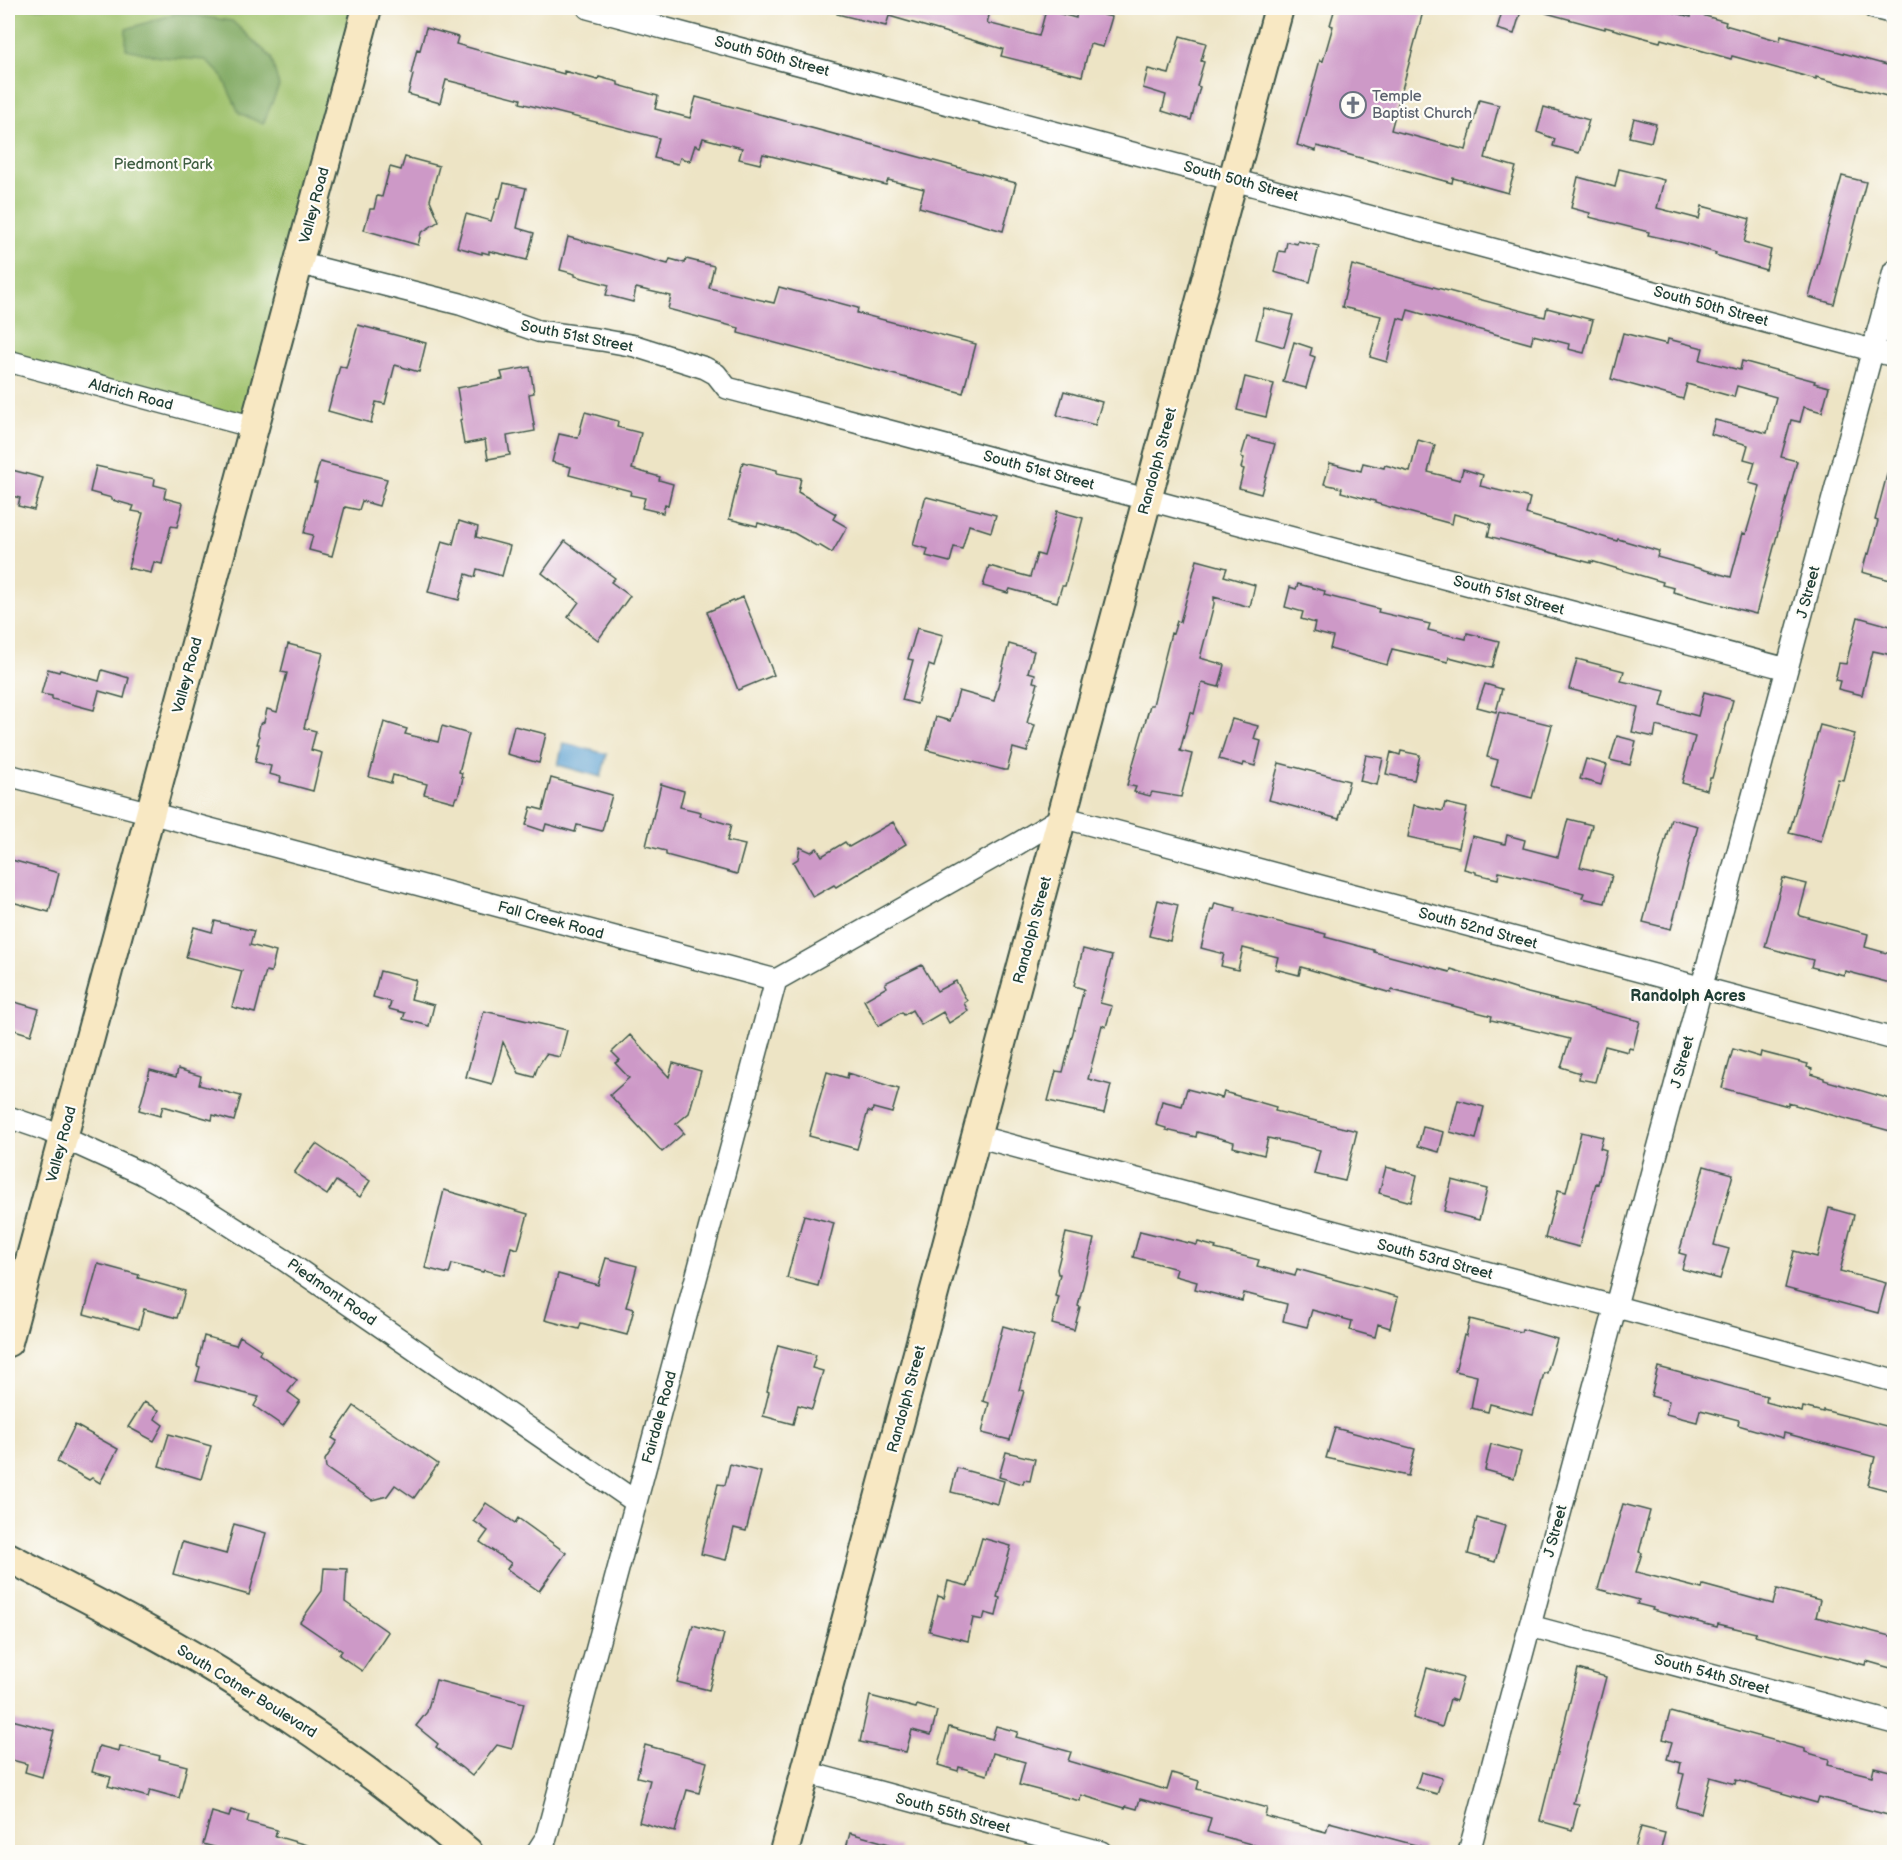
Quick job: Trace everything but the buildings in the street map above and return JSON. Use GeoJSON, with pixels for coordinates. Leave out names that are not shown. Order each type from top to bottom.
{"type":"FeatureCollection","features":[{"type":"Feature","properties":{"kind":"main road","name":"Valley Road"},"geometry":{"type":"LineString","coordinates":[[8,1342],[367,8]]}},
{"type":"Feature","properties":{"kind":"main road","name":"Randolph Street"},"geometry":{"type":"LineString","coordinates":[[784,1852],[1279,8]]}},
{"type":"Feature","properties":{"kind":"main road","name":"South Cotner Boulevard"},"geometry":{"type":"LineString","coordinates":[[8,1557],[159,1637],[247,1689],[347,1757],[410,1804],[468,1852]]}},
{"type":"Feature","properties":{"kind":"street","name":"South 50th Street"},"geometry":{"type":"LineString","coordinates":[[588,8],[1894,356]]}},
{"type":"Feature","properties":{"kind":"street"},"geometry":{"type":"LineString","coordinates":[[1874,8],[1894,13]]}},
{"type":"Feature","properties":{"kind":"street","name":"South 51st Street"},"geometry":{"type":"LineString","coordinates":[[298,263],[460,304],[538,331],[635,346],[705,368],[716,374],[727,388],[1787,669]]}},
{"type":"Feature","properties":{"kind":"street","name":"J Street"},"geometry":{"type":"LineString","coordinates":[[1469,1852],[1894,271]]}},
{"type":"Feature","properties":{"kind":"street","name":"Aldrich Road"},"geometry":{"type":"LineString","coordinates":[[8,361],[254,427]]}},
{"type":"Feature","properties":{"kind":"street","name":"Fall Creek Road"},"geometry":{"type":"LineString","coordinates":[[8,775],[776,980]]}},
{"type":"Feature","properties":{"kind":"street"},"geometry":{"type":"LineString","coordinates":[[776,980],[1062,817]]}},
{"type":"Feature","properties":{"kind":"street","name":"South 52nd Street"},"geometry":{"type":"LineString","coordinates":[[1062,817],[1894,1039]]}},
{"type":"Feature","properties":{"kind":"street","name":"Fairdale Road"},"geometry":{"type":"LineString","coordinates":[[537,1852],[546,1838],[776,980]]}},
{"type":"Feature","properties":{"kind":"street","name":"Piedmont Road"},"geometry":{"type":"LineString","coordinates":[[8,1118],[46,1130],[168,1187],[232,1226],[636,1502]]}},
{"type":"Feature","properties":{"kind":"street","name":"South 53rd Street"},"geometry":{"type":"LineString","coordinates":[[976,1136],[1894,1382]]}},
{"type":"Feature","properties":{"kind":"street","name":"South 54th Street"},"geometry":{"type":"LineString","coordinates":[[1530,1626],[1894,1723]]}},
{"type":"Feature","properties":{"kind":"street","name":"South 55th Street"},"geometry":{"type":"LineString","coordinates":[[805,1772],[1101,1852]]}},
{"type":"Feature","properties":{"kind":"green space","name":"Piedmont Park"},"geometry":{"type":"Polygon","coordinates":[[[8,8],[367,8],[254,427],[8,361],[8,8]]]}},
{"type":"Feature","properties":{"kind":"green space"},"geometry":{"type":"Polygon","coordinates":[[[178,13],[232,21],[271,57],[279,86],[263,124],[239,113],[222,76],[206,60],[160,57],[126,49],[126,29],[178,13]]]}},
{"type":"Feature","properties":{"kind":"water"},"geometry":{"type":"Polygon","coordinates":[[[563,743],[607,754],[601,777],[558,765],[563,743]]]}},
{"type":"Feature","properties":{"kind":"place","name":"Temple Baptist Church"},"geometry":{"type":"Point","coordinates":[1353,105]}},
{"type":"Feature","properties":{"kind":"district","name":"Randolph Acres"},"geometry":{"type":"Point","coordinates":[1688,995]}}]}
